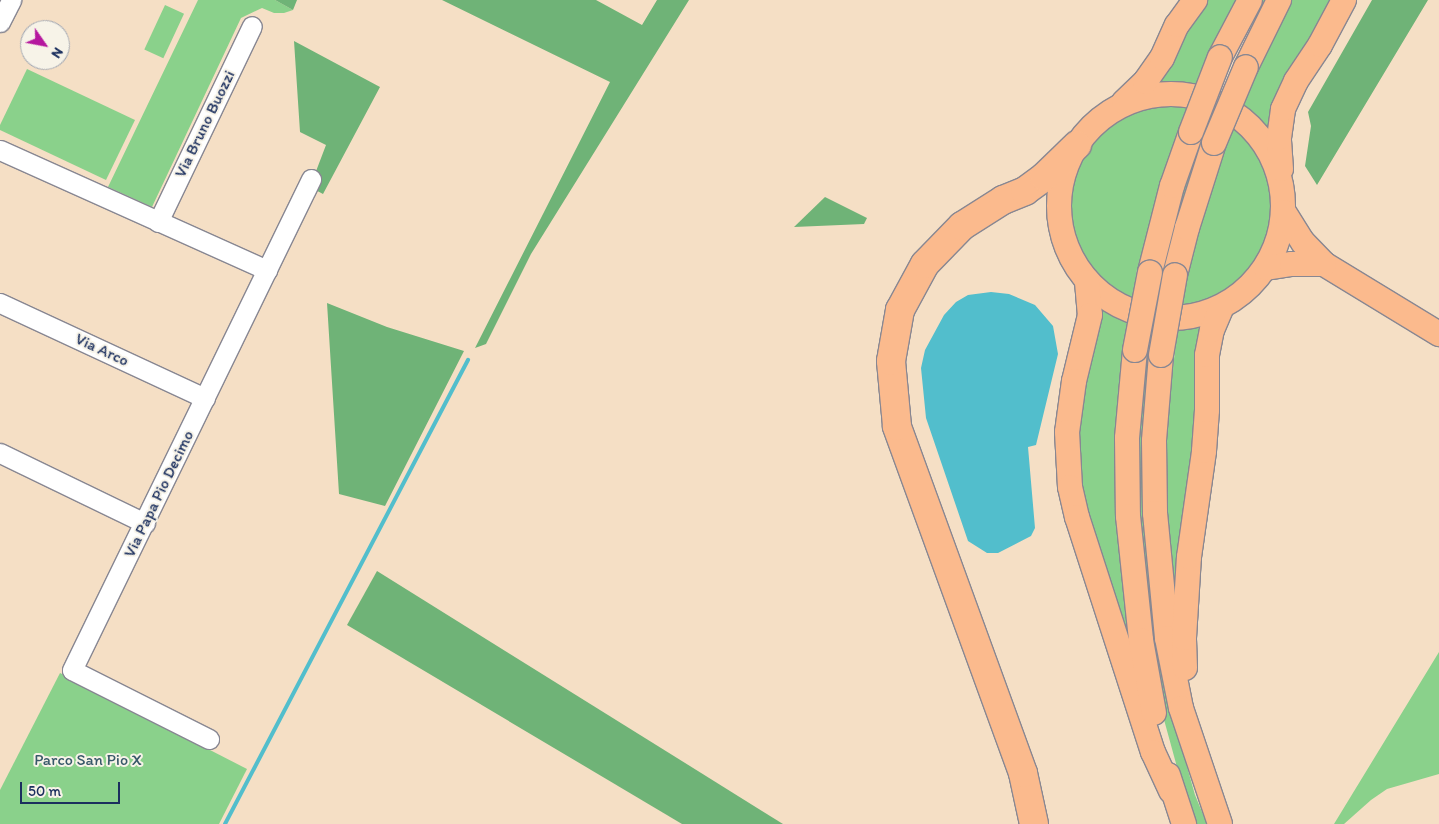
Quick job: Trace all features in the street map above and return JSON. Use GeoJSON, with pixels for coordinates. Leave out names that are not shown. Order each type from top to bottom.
{"type":"FeatureCollection","features":[{"type":"Feature","properties":{"kind":"highway"},"geometry":{"type":"LineString","coordinates":[[1034,824],[1023,773],[897,426],[892,362],[900,310],[925,264],[962,226],[1003,200],[1025,191],[1044,177],[1077,145]]}},
{"type":"Feature","properties":{"kind":"main road"},"geometry":{"type":"LineString","coordinates":[[1195,0],[1177,25],[1162,58],[1145,82],[1120,106],[1096,123],[1077,145],[1064,172],[1058,201],[1061,230],[1071,258],[1087,282],[1110,301],[1136,314],[1165,319],[1194,317],[1222,307],[1246,290],[1266,268],[1278,242],[1284,212],[1280,138],[1282,109],[1296,81],[1320,45],[1344,0]]}},
{"type":"Feature","properties":{"kind":"main road"},"geometry":{"type":"LineString","coordinates":[[1171,791],[1141,640],[1128,516],[1128,438],[1136,350],[1150,272],[1172,186],[1220,57],[1250,0]]}},
{"type":"Feature","properties":{"kind":"main road"},"geometry":{"type":"LineString","coordinates":[[1218,821],[1181,708],[1167,638],[1158,554],[1154,441],[1161,355],[1175,275],[1187,228],[1214,143],[1246,67],[1279,0]]}},
{"type":"Feature","properties":{"kind":"main road"},"geometry":{"type":"LineString","coordinates":[[1120,106],[1148,96],[1168,94],[1206,99],[1233,112],[1255,131],[1272,155],[1282,183]]}},
{"type":"Feature","properties":{"kind":"main road"},"geometry":{"type":"LineString","coordinates":[[1284,212],[1303,242],[1324,264],[1439,334]]}},
{"type":"Feature","properties":{"kind":"main road"},"geometry":{"type":"LineString","coordinates":[[1266,268],[1292,264],[1324,264]]}},
{"type":"Feature","properties":{"kind":"main road"},"geometry":{"type":"LineString","coordinates":[[1087,282],[1090,315],[1074,381],[1067,432],[1070,487],[1077,517],[1153,752],[1184,824]]}},
{"type":"Feature","properties":{"kind":"main road"},"geometry":{"type":"LineString","coordinates":[[1203,778],[1186,684],[1184,638],[1189,557],[1204,451],[1207,410],[1207,355],[1212,330],[1222,307]]}},
{"type":"Feature","properties":{"kind":"street"},"geometry":{"type":"LineString","coordinates":[[0,22],[11,0]]}},
{"type":"Feature","properties":{"kind":"street","name":"Via Bruno Buozzi"},"geometry":{"type":"LineString","coordinates":[[158,222],[252,26]]}},
{"type":"Feature","properties":{"kind":"street"},"geometry":{"type":"LineString","coordinates":[[0,150],[268,270]]}},
{"type":"Feature","properties":{"kind":"street","name":"Via Papa Pio Decimo"},"geometry":{"type":"LineString","coordinates":[[210,739],[72,670],[145,524],[311,179]]}},
{"type":"Feature","properties":{"kind":"street","name":"Via Arco"},"geometry":{"type":"LineString","coordinates":[[0,303],[205,398]]}},
{"type":"Feature","properties":{"kind":"street"},"geometry":{"type":"LineString","coordinates":[[0,454],[145,524]]}},
{"type":"Feature","properties":{"kind":"green space"},"geometry":{"type":"Polygon","coordinates":[[[198,0],[275,0],[293,10],[284,13],[274,13],[262,8],[241,18],[152,207],[108,187],[198,0]]]}},
{"type":"Feature","properties":{"kind":"green space"},"geometry":{"type":"Polygon","coordinates":[[[275,0],[297,0],[293,10],[275,0]]]}},
{"type":"Feature","properties":{"kind":"green space"},"geometry":{"type":"Polygon","coordinates":[[[442,0],[596,0],[642,25],[657,0],[689,0],[531,254],[486,344],[475,348],[610,82],[442,0]]]}},
{"type":"Feature","properties":{"kind":"green space"},"geometry":{"type":"Polygon","coordinates":[[[1201,0],[1241,0],[1196,87],[1175,83],[1155,86],[1201,0]]]}},
{"type":"Feature","properties":{"kind":"green space"},"geometry":{"type":"Polygon","coordinates":[[[1256,0],[1269,0],[1269,72],[1256,72],[1256,0]]]}},
{"type":"Feature","properties":{"kind":"green space"},"geometry":{"type":"Polygon","coordinates":[[[1284,0],[1336,0],[1272,132],[1254,114],[1239,104],[1284,0]]]}},
{"type":"Feature","properties":{"kind":"green space"},"geometry":{"type":"Polygon","coordinates":[[[1372,0],[1428,0],[1317,185],[1305,166],[1311,126],[1308,112],[1372,0]]]}},
{"type":"Feature","properties":{"kind":"green space"},"geometry":{"type":"Polygon","coordinates":[[[165,5],[184,14],[163,58],[144,49],[165,5]]]}},
{"type":"Feature","properties":{"kind":"green space"},"geometry":{"type":"Polygon","coordinates":[[[294,41],[380,87],[323,194],[310,187],[326,145],[300,132],[294,41]]]}},
{"type":"Feature","properties":{"kind":"green space"},"geometry":{"type":"Polygon","coordinates":[[[27,70],[135,120],[106,180],[0,130],[0,125],[27,70]]]}},
{"type":"Feature","properties":{"kind":"green space"},"geometry":{"type":"Polygon","coordinates":[[[1178,102],[1193,104],[1141,271],[1137,270],[1132,301],[1097,276],[1079,251],[1069,209],[1076,169],[1093,142],[1115,120],[1149,105],[1178,102]]]}},
{"type":"Feature","properties":{"kind":"green space"},"geometry":{"type":"Polygon","coordinates":[[[1232,121],[1245,130],[1257,146],[1266,160],[1273,178],[1277,210],[1271,240],[1259,265],[1243,283],[1216,300],[1180,312],[1182,277],[1232,121]]]}},
{"type":"Feature","properties":{"kind":"green space"},"geometry":{"type":"Polygon","coordinates":[[[1195,138],[1206,141],[1169,278],[1158,275],[1195,138]]]}},
{"type":"Feature","properties":{"kind":"green space"},"geometry":{"type":"Polygon","coordinates":[[[825,197],[867,218],[864,224],[794,227],[825,197]]]}},
{"type":"Feature","properties":{"kind":"green space"},"geometry":{"type":"Polygon","coordinates":[[[1099,302],[1129,318],[1123,347],[1120,534],[1125,605],[1133,652],[1119,624],[1078,477],[1076,425],[1099,302]]]}},
{"type":"Feature","properties":{"kind":"green space"},"geometry":{"type":"Polygon","coordinates":[[[327,303],[387,327],[464,351],[385,506],[339,494],[327,303]]]}},
{"type":"Feature","properties":{"kind":"green space"},"geometry":{"type":"Polygon","coordinates":[[[1205,322],[1176,632],[1159,482],[1178,326],[1205,322]]]}},
{"type":"Feature","properties":{"kind":"green space"},"geometry":{"type":"Polygon","coordinates":[[[1143,353],[1153,358],[1166,692],[1195,795],[1207,824],[1197,824],[1186,800],[1160,705],[1135,501],[1143,353]]]}},
{"type":"Feature","properties":{"kind":"green space"},"geometry":{"type":"Polygon","coordinates":[[[377,571],[783,824],[682,824],[347,625],[377,571]]]}},
{"type":"Feature","properties":{"kind":"green space"},"geometry":{"type":"Polygon","coordinates":[[[1439,652],[1439,774],[1387,789],[1371,800],[1344,824],[1334,824],[1439,652]]]}},
{"type":"Feature","properties":{"kind":"green space","name":"Parco San Pio X"},"geometry":{"type":"Polygon","coordinates":[[[60,673],[247,769],[219,824],[0,824],[0,790],[60,673]]]}},
{"type":"Feature","properties":{"kind":"water"},"geometry":{"type":"Polygon","coordinates":[[[991,292],[1009,294],[1035,305],[1053,326],[1058,354],[1036,445],[1028,447],[1035,528],[1031,536],[998,553],[987,553],[968,541],[926,418],[921,368],[925,350],[944,315],[956,302],[968,295],[991,292]]]}},
{"type":"Feature","properties":{"kind":"waterway"},"geometry":{"type":"LineString","coordinates":[[225,824],[468,360]]}}]}
